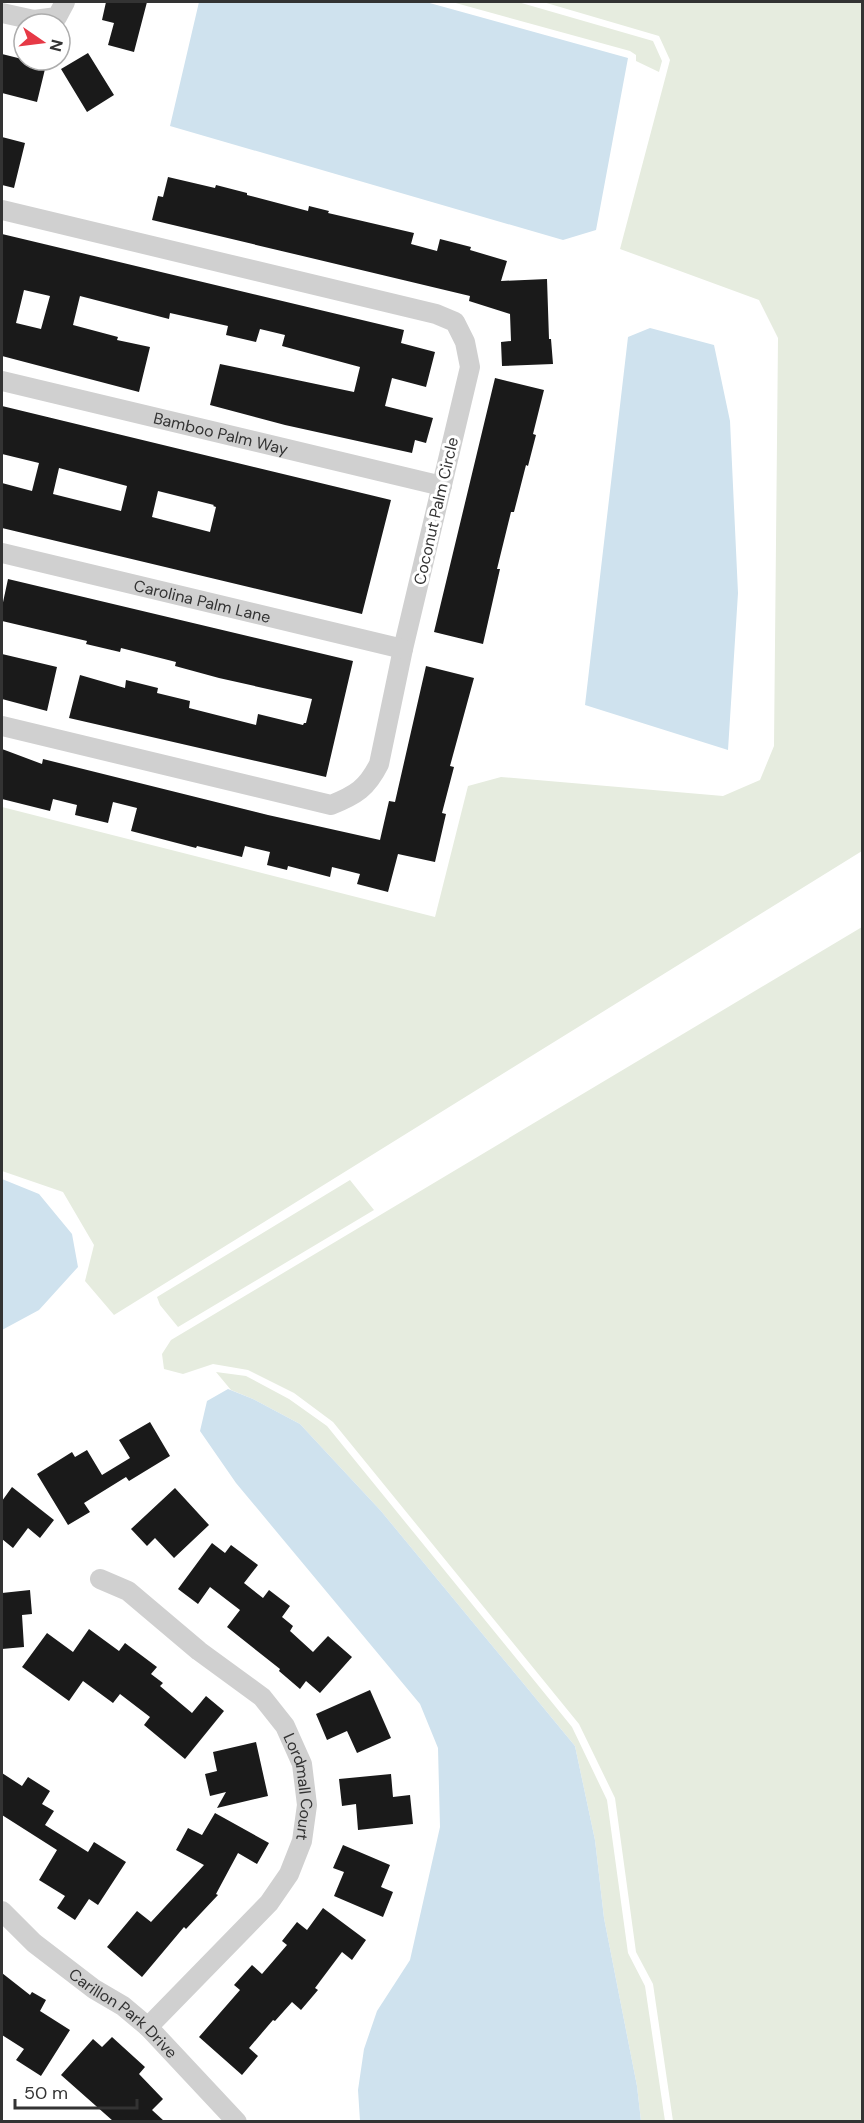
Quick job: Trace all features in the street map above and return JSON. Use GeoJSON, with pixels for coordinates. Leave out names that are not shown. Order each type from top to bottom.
{"type":"FeatureCollection","features":[{"type":"Feature","properties":{"kind":"street"},"geometry":{"type":"LineString","coordinates":[[2,13],[34,20],[57,17],[65,2]]}},
{"type":"Feature","properties":{"kind":"street","name":"Coconut Palm Circle"},"geometry":{"type":"LineString","coordinates":[[2,210],[436,314],[455,322],[465,342],[470,367],[403,649],[379,764],[371,781],[353,796],[331,805],[2,726]]}},
{"type":"Feature","properties":{"kind":"street","name":"Bamboo Palm Way"},"geometry":{"type":"LineString","coordinates":[[2,381],[442,486]]}},
{"type":"Feature","properties":{"kind":"street","name":"Carolina Palm Lane"},"geometry":{"type":"LineString","coordinates":[[2,554],[403,649]]}},
{"type":"Feature","properties":{"kind":"street","name":"Lordmall Court"},"geometry":{"type":"LineString","coordinates":[[100,1579],[128,1591],[199,1651],[262,1697],[285,1726],[302,1764],[307,1806],[302,1841],[290,1874],[269,1903],[148,2027]]}},
{"type":"Feature","properties":{"kind":"street","name":"Carillon Park Drive"},"geometry":{"type":"LineString","coordinates":[[2,1911],[34,1943],[94,1989],[123,2006],[148,2027],[237,2121]]}},
{"type":"Feature","properties":{"kind":"shaded area"},"geometry":{"type":"Polygon","coordinates":[[[452,2],[518,2],[653,41],[662,61],[659,72],[636,61],[636,55],[630,51],[452,2]]]}},
{"type":"Feature","properties":{"kind":"shaded area"},"geometry":{"type":"Polygon","coordinates":[[[543,2],[862,2],[862,851],[114,1315],[85,1281],[94,1245],[63,1192],[2,1171],[2,807],[435,917],[468,786],[501,777],[723,796],[760,780],[774,746],[778,338],[759,300],[620,249],[670,60],[659,36],[543,2]]]}},
{"type":"Feature","properties":{"kind":"shaded area"},"geometry":{"type":"Polygon","coordinates":[[[862,927],[862,2121],[673,2121],[653,1984],[636,1952],[615,1798],[579,1724],[333,1422],[294,1393],[248,1370],[213,1364],[183,1374],[164,1369],[162,1354],[171,1340],[862,927]]]}},
{"type":"Feature","properties":{"kind":"shaded area"},"geometry":{"type":"Polygon","coordinates":[[[350,1180],[374,1210],[178,1327],[160,1305],[157,1297],[350,1180]]]}},
{"type":"Feature","properties":{"kind":"shaded area"},"geometry":{"type":"Polygon","coordinates":[[[216,1372],[246,1376],[289,1399],[327,1426],[572,1727],[607,1800],[628,1953],[645,1986],[665,2121],[641,2121],[637,2086],[604,1918],[595,1840],[575,1746],[381,1511],[300,1424],[231,1390],[216,1372]]]}},
{"type":"Feature","properties":{"kind":"water"},"geometry":{"type":"Polygon","coordinates":[[[199,2],[426,2],[628,58],[596,230],[563,240],[170,126],[199,2]]]}},
{"type":"Feature","properties":{"kind":"water"},"geometry":{"type":"Polygon","coordinates":[[[650,328],[714,345],[730,421],[738,593],[728,750],[585,705],[628,337],[650,328]]]}},
{"type":"Feature","properties":{"kind":"water"},"geometry":{"type":"Polygon","coordinates":[[[2,1179],[39,1194],[72,1234],[78,1267],[39,1310],[2,1330],[2,1179]]]}},
{"type":"Feature","properties":{"kind":"water"},"geometry":{"type":"Polygon","coordinates":[[[228,1389],[253,1399],[300,1424],[381,1511],[575,1746],[595,1840],[604,1918],[637,2086],[641,2121],[360,2121],[358,2090],[364,2049],[377,2011],[410,1960],[440,1827],[438,1748],[420,1704],[236,1483],[200,1431],[207,1401],[228,1389]]]}},
{"type":"Feature","properties":{"kind":"building"},"geometry":{"type":"Polygon","coordinates":[[[106,2],[147,2],[134,52],[108,45],[114,23],[102,20],[106,2]]]}},
{"type":"Feature","properties":{"kind":"building"},"geometry":{"type":"Polygon","coordinates":[[[88,53],[114,95],[87,112],[63,72],[72,72],[72,62],[88,53]]]}},
{"type":"Feature","properties":{"kind":"building"},"geometry":{"type":"Polygon","coordinates":[[[2,54],[12,56],[12,72],[44,72],[37,102],[2,93],[2,54]]]}},
{"type":"Feature","properties":{"kind":"building"},"geometry":{"type":"Polygon","coordinates":[[[2,137],[25,143],[14,188],[2,185],[2,137]]]}},
{"type":"Feature","properties":{"kind":"building"},"geometry":{"type":"Polygon","coordinates":[[[168,177],[215,188],[216,185],[308,211],[309,206],[329,211],[328,213],[414,233],[411,244],[437,251],[440,239],[471,247],[470,250],[507,261],[501,281],[547,279],[549,339],[551,339],[553,364],[502,366],[501,342],[511,341],[510,314],[469,301],[470,296],[152,220],[158,196],[163,197],[168,177]]]}},
{"type":"Feature","properties":{"kind":"building"},"geometry":{"type":"Polygon","coordinates":[[[2,234],[404,330],[401,343],[435,352],[426,387],[392,378],[385,406],[433,418],[426,443],[415,440],[412,453],[285,425],[210,405],[220,364],[354,392],[360,367],[282,346],[285,335],[260,329],[256,342],[226,335],[228,326],[170,313],[169,319],[80,296],[73,325],[118,337],[117,340],[150,347],[139,392],[2,356],[2,234]],[[24,290],[16,323],[41,329],[50,296],[24,290]]]}},
{"type":"Feature","properties":{"kind":"building"},"geometry":{"type":"Polygon","coordinates":[[[495,378],[544,390],[528,466],[526,465],[514,512],[511,512],[497,569],[500,569],[483,644],[434,632],[495,378]]]}},
{"type":"Feature","properties":{"kind":"building"},"geometry":{"type":"Polygon","coordinates":[[[2,406],[391,500],[362,614],[2,528],[2,483],[32,491],[39,463],[2,454],[2,406]],[[59,468],[53,494],[121,511],[127,486],[59,468]],[[158,491],[152,517],[210,532],[216,507],[214,505],[158,491]]]}},
{"type":"Feature","properties":{"kind":"building"},"geometry":{"type":"Polygon","coordinates":[[[8,579],[353,661],[326,777],[69,718],[80,675],[125,688],[126,680],[158,688],[157,693],[190,701],[189,708],[256,725],[258,714],[303,725],[306,723],[312,699],[219,678],[175,666],[176,662],[121,648],[120,652],[86,644],[87,641],[2,621],[2,607],[8,579]]]}},
{"type":"Feature","properties":{"kind":"building"},"geometry":{"type":"Polygon","coordinates":[[[2,654],[57,667],[47,711],[2,699],[2,654]]]}},
{"type":"Feature","properties":{"kind":"building"},"geometry":{"type":"Polygon","coordinates":[[[426,666],[474,678],[450,766],[454,767],[442,813],[446,814],[435,862],[398,854],[388,892],[357,884],[360,874],[332,867],[330,877],[288,866],[287,870],[267,865],[270,852],[245,846],[242,857],[131,831],[137,808],[113,802],[108,823],[75,815],[77,805],[53,799],[50,811],[2,799],[2,749],[42,764],[43,759],[268,815],[380,840],[389,801],[395,802],[426,666]]]}},
{"type":"Feature","properties":{"kind":"building"},"geometry":{"type":"Polygon","coordinates":[[[150,1422],[170,1456],[129,1481],[126,1477],[84,1503],[90,1512],[68,1525],[37,1474],[72,1452],[75,1457],[87,1450],[102,1475],[130,1458],[119,1440],[150,1422]]]}},
{"type":"Feature","properties":{"kind":"building"},"geometry":{"type":"Polygon","coordinates":[[[12,1487],[54,1520],[40,1538],[28,1528],[13,1548],[2,1539],[2,1501],[12,1487]]]}},
{"type":"Feature","properties":{"kind":"building"},"geometry":{"type":"Polygon","coordinates":[[[175,1488],[209,1525],[174,1558],[155,1538],[147,1546],[131,1529],[175,1488]]]}},
{"type":"Feature","properties":{"kind":"building"},"geometry":{"type":"Polygon","coordinates":[[[212,1543],[225,1553],[231,1545],[258,1565],[244,1583],[263,1598],[269,1590],[290,1606],[282,1617],[293,1626],[290,1631],[313,1652],[328,1636],[352,1657],[320,1693],[306,1681],[300,1689],[279,1671],[280,1669],[227,1627],[240,1610],[210,1587],[198,1604],[178,1589],[212,1543]]]}},
{"type":"Feature","properties":{"kind":"building"},"geometry":{"type":"Polygon","coordinates":[[[30,1590],[32,1614],[22,1615],[24,1647],[2,1649],[2,1593],[30,1590]]]}},
{"type":"Feature","properties":{"kind":"building"},"geometry":{"type":"Polygon","coordinates":[[[89,1629],[119,1651],[125,1643],[157,1667],[151,1674],[163,1683],[160,1686],[192,1713],[206,1696],[224,1711],[185,1759],[144,1725],[150,1717],[120,1694],[113,1703],[83,1681],[69,1701],[22,1667],[47,1633],[73,1652],[89,1629]]]}},
{"type":"Feature","properties":{"kind":"building"},"geometry":{"type":"Polygon","coordinates":[[[370,1690],[391,1738],[357,1753],[347,1731],[327,1740],[316,1714],[370,1690]]]}},
{"type":"Feature","properties":{"kind":"building"},"geometry":{"type":"Polygon","coordinates":[[[256,1742],[268,1796],[217,1808],[226,1792],[210,1796],[205,1774],[217,1771],[213,1752],[256,1742]]]}},
{"type":"Feature","properties":{"kind":"building"},"geometry":{"type":"Polygon","coordinates":[[[2,1773],[22,1786],[28,1777],[50,1791],[42,1804],[54,1811],[45,1825],[88,1852],[94,1842],[126,1862],[98,1905],[89,1899],[75,1920],[57,1908],[65,1896],[39,1880],[57,1850],[2,1815],[2,1773]]]}},
{"type":"Feature","properties":{"kind":"building"},"geometry":{"type":"Polygon","coordinates":[[[391,1774],[393,1797],[410,1795],[413,1824],[358,1830],[356,1804],[342,1806],[339,1779],[391,1774]]]}},
{"type":"Feature","properties":{"kind":"building"},"geometry":{"type":"Polygon","coordinates":[[[215,1813],[269,1843],[257,1864],[238,1853],[216,1894],[218,1895],[186,1929],[184,1927],[142,1977],[107,1947],[137,1911],[151,1922],[204,1865],[176,1850],[188,1828],[202,1835],[215,1813]]]}},
{"type":"Feature","properties":{"kind":"building"},"geometry":{"type":"Polygon","coordinates":[[[343,1845],[390,1865],[381,1887],[393,1892],[383,1917],[334,1896],[344,1872],[333,1868],[343,1845]]]}},
{"type":"Feature","properties":{"kind":"building"},"geometry":{"type":"Polygon","coordinates":[[[323,1908],[366,1940],[352,1960],[342,1952],[315,1988],[318,1990],[301,2010],[292,2002],[275,2021],[273,2020],[249,2048],[258,2056],[242,2075],[199,2037],[240,1990],[234,1985],[252,1965],[262,1974],[287,1945],[282,1941],[297,1922],[307,1930],[323,1908]]]}},
{"type":"Feature","properties":{"kind":"building"},"geometry":{"type":"Polygon","coordinates":[[[2,1973],[30,1995],[32,1992],[46,2000],[40,2011],[70,2030],[41,2076],[16,2060],[24,2049],[2,2035],[2,1973]]]}},
{"type":"Feature","properties":{"kind":"building"},"geometry":{"type":"Polygon","coordinates":[[[112,2037],[145,2067],[139,2074],[163,2099],[152,2110],[164,2121],[113,2121],[61,2075],[93,2039],[102,2047],[112,2037]]]}}]}
